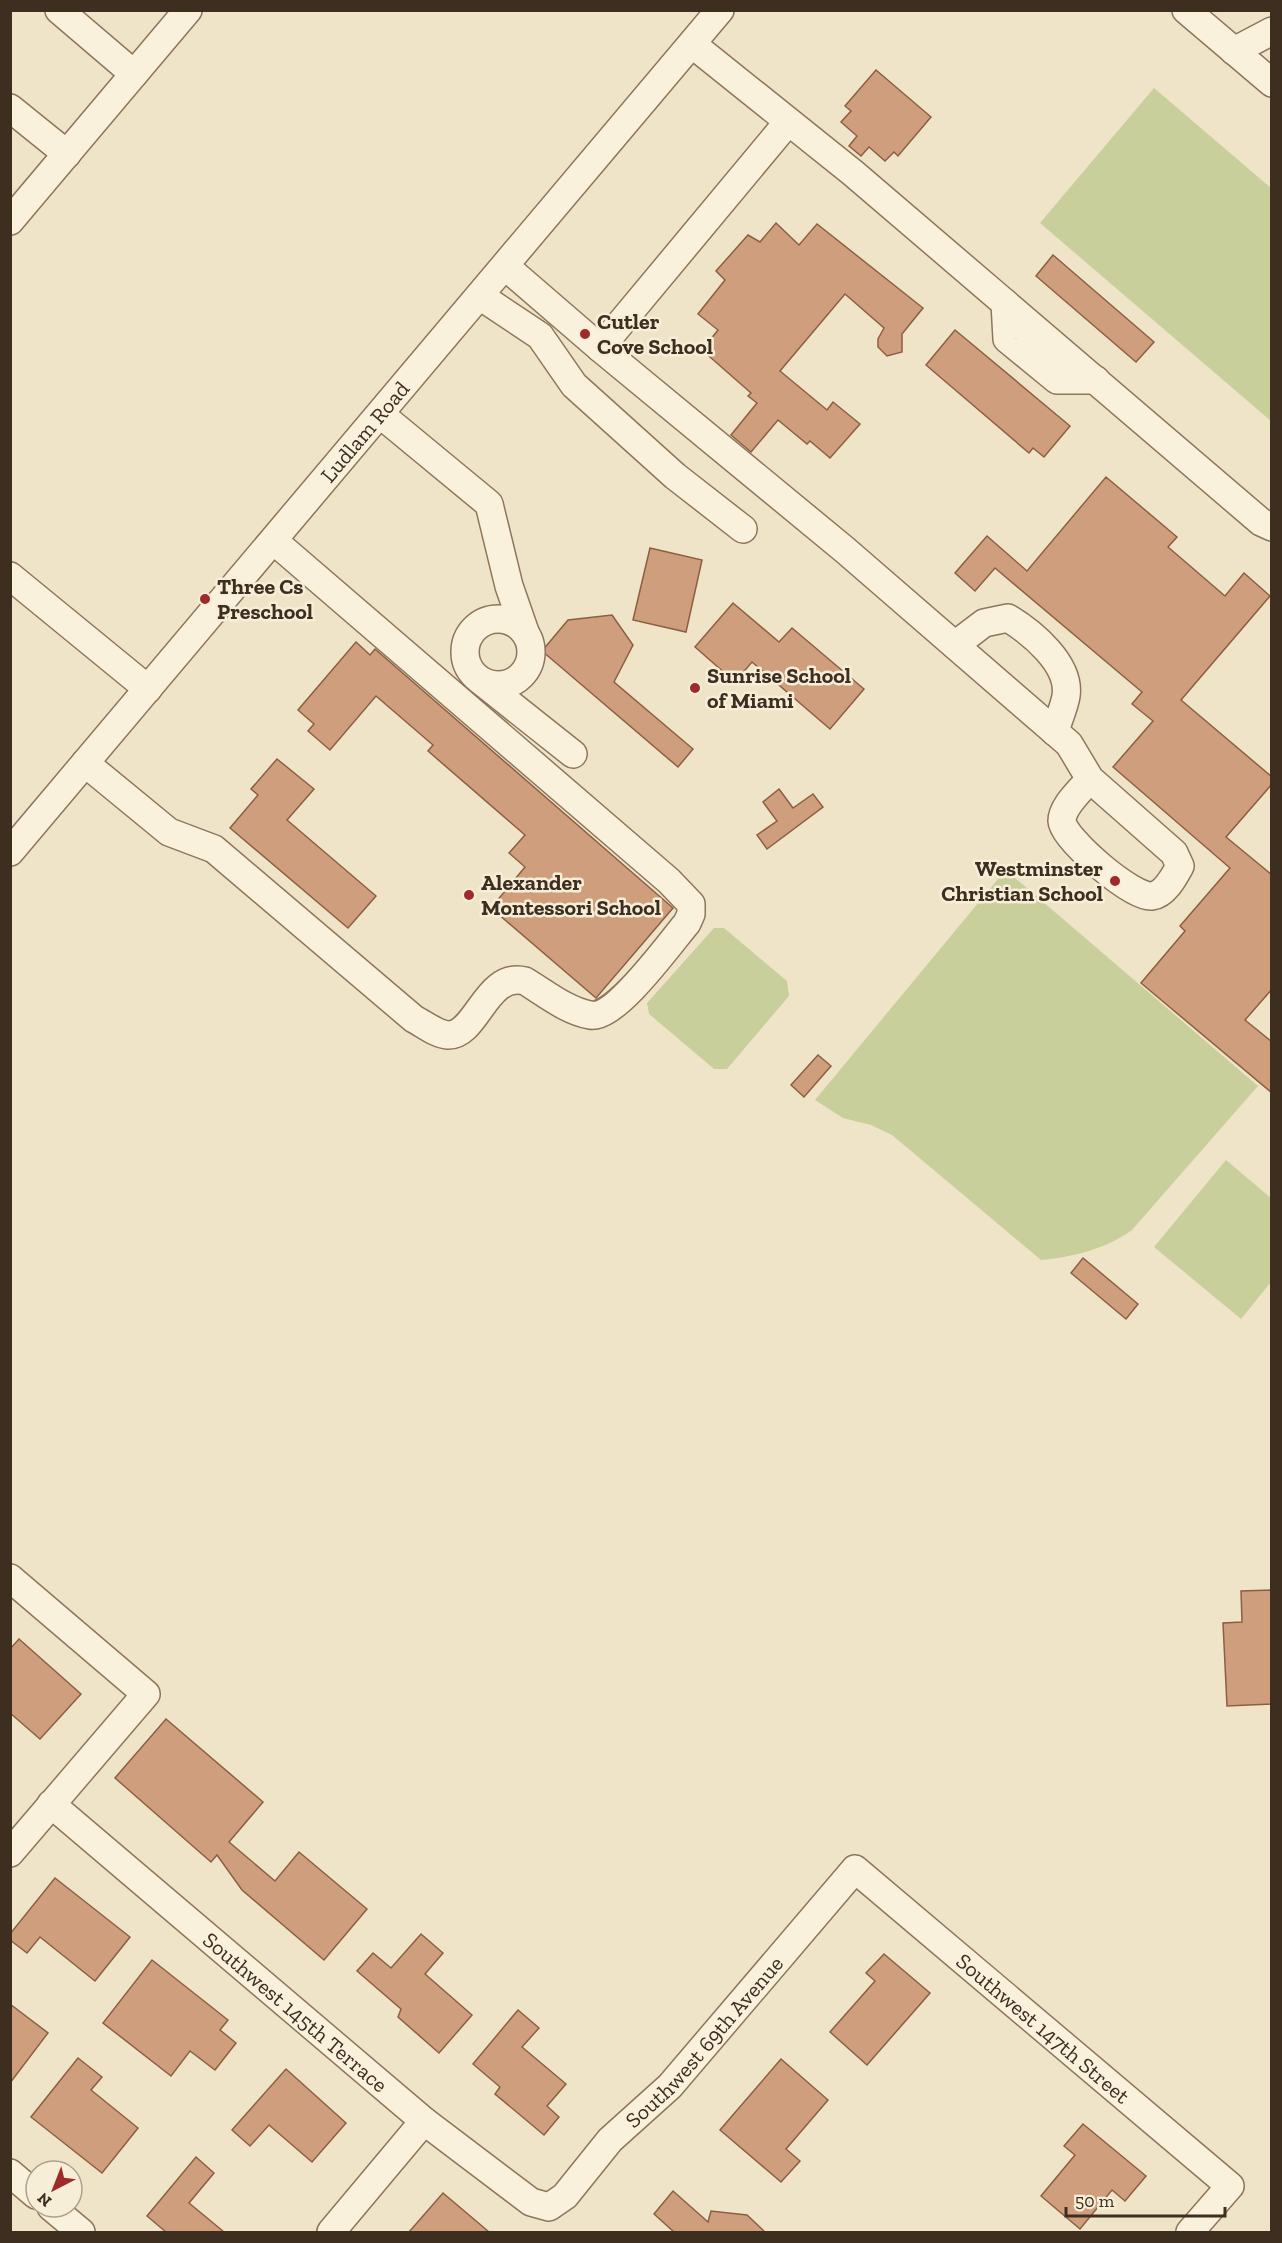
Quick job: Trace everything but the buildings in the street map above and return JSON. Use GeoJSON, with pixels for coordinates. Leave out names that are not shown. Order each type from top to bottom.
{"type":"FeatureCollection","features":[{"type":"Feature","properties":{"kind":"street"},"geometry":{"type":"LineString","coordinates":[[59,10],[134,74]]}},
{"type":"Feature","properties":{"kind":"street"},"geometry":{"type":"LineString","coordinates":[[10,222],[188,10]]}},
{"type":"Feature","properties":{"kind":"street","name":"Ludlam Road"},"geometry":{"type":"LineString","coordinates":[[10,852],[720,10]]}},
{"type":"Feature","properties":{"kind":"street"},"geometry":{"type":"LineString","coordinates":[[1186,10],[1272,83]]}},
{"type":"Feature","properties":{"kind":"street"},"geometry":{"type":"LineString","coordinates":[[1234,51],[1272,31]]}},
{"type":"Feature","properties":{"kind":"street"},"geometry":{"type":"LineString","coordinates":[[692,44],[1005,303],[1261,522],[1272,527]]}},
{"type":"Feature","properties":{"kind":"street"},"geometry":{"type":"LineString","coordinates":[[10,108],[67,154]]}},
{"type":"Feature","properties":{"kind":"street"},"geometry":{"type":"LineString","coordinates":[[600,348],[788,122]]}},
{"type":"Feature","properties":{"kind":"street"},"geometry":{"type":"LineString","coordinates":[[505,266],[600,348],[845,550],[1069,744],[1090,779],[1163,840],[1179,861],[1173,879],[1158,894],[1150,897],[1131,890],[1074,842],[1064,830],[1062,821],[1065,810],[1090,779]]}},
{"type":"Feature","properties":{"kind":"street"},"geometry":{"type":"LineString","coordinates":[[480,296],[540,336],[574,385],[675,476],[743,530]]}},
{"type":"Feature","properties":{"kind":"street"},"geometry":{"type":"LineString","coordinates":[[380,414],[489,504],[509,586],[531,653],[518,689],[519,701],[528,719]]}},
{"type":"Feature","properties":{"kind":"street"},"geometry":{"type":"LineString","coordinates":[[85,763],[169,832],[214,849],[414,1018],[440,1033],[449,1035],[460,1032],[493,992],[516,980],[525,981],[571,1009],[591,1016],[603,1015],[620,1003],[687,922],[691,914],[691,904],[661,873],[274,541]]}},
{"type":"Feature","properties":{"kind":"street"},"geometry":{"type":"LineString","coordinates":[[10,576],[148,689]]}},
{"type":"Feature","properties":{"kind":"street"},"geometry":{"type":"LineString","coordinates":[[509,586],[491,612],[476,626],[465,644],[464,655],[473,674],[573,754]]}},
{"type":"Feature","properties":{"kind":"street"},"geometry":{"type":"LineString","coordinates":[[955,645],[984,623],[1008,618],[1025,628],[1047,648],[1062,674],[1066,694],[1055,732]]}},
{"type":"Feature","properties":{"kind":"street"},"geometry":{"type":"LineString","coordinates":[[476,626],[485,621],[506,620],[525,632]]}},
{"type":"Feature","properties":{"kind":"street"},"geometry":{"type":"LineString","coordinates":[[481,681],[503,685],[523,674]]}},
{"type":"Feature","properties":{"kind":"street"},"geometry":{"type":"LineString","coordinates":[[10,1578],[146,1694],[10,1853]]}},
{"type":"Feature","properties":{"kind":"street","name":"Southwest 145th Terrace"},"geometry":{"type":"LineString","coordinates":[[51,1804],[424,2121],[531,2202],[549,2207]]}},
{"type":"Feature","properties":{"kind":"street","name":"Southwest 147th Street"},"geometry":{"type":"LineString","coordinates":[[855,1869],[1230,2186],[1190,2232]]}},
{"type":"Feature","properties":{"kind":"street","name":"Southwest 69th Avenue"},"geometry":{"type":"LineString","coordinates":[[549,2207],[565,2196],[610,2140],[670,2085],[855,1869]]}},
{"type":"Feature","properties":{"kind":"street"},"geometry":{"type":"LineString","coordinates":[[331,2232],[424,2121]]}},
{"type":"Feature","properties":{"kind":"street"},"geometry":{"type":"LineString","coordinates":[[10,2173],[24,2185]]}},
{"type":"Feature","properties":{"kind":"street"},"geometry":{"type":"LineString","coordinates":[[65,2219],[81,2232]]}},
{"type":"Feature","properties":{"kind":"green space"},"geometry":{"type":"Polygon","coordinates":[[[1154,88],[1271,188],[1271,421],[1040,223],[1154,88]]]}},
{"type":"Feature","properties":{"kind":"green space"},"geometry":{"type":"Polygon","coordinates":[[[1014,877],[1258,1086],[1132,1230],[1122,1237],[1089,1251],[1041,1260],[892,1135],[871,1125],[843,1118],[815,1100],[998,879],[1014,877]]]}},
{"type":"Feature","properties":{"kind":"green space"},"geometry":{"type":"Polygon","coordinates":[[[714,928],[724,928],[787,981],[789,996],[727,1069],[714,1069],[649,1014],[647,1003],[714,928]]]}},
{"type":"Feature","properties":{"kind":"green space"},"geometry":{"type":"Polygon","coordinates":[[[1226,1160],[1271,1198],[1271,1282],[1241,1319],[1154,1247],[1226,1160]]]}},
{"type":"Feature","properties":{"kind":"place","name":"Cutler Cove School"},"geometry":{"type":"Point","coordinates":[585,334]}},
{"type":"Feature","properties":{"kind":"place","name":"Three Cs Preschool"},"geometry":{"type":"Point","coordinates":[205,599]}},
{"type":"Feature","properties":{"kind":"place","name":"Sunrise School of Miami"},"geometry":{"type":"Point","coordinates":[695,688]}},
{"type":"Feature","properties":{"kind":"place","name":"Westminster Christian School"},"geometry":{"type":"Point","coordinates":[1115,881]}},
{"type":"Feature","properties":{"kind":"place","name":"Alexander Montessori School"},"geometry":{"type":"Point","coordinates":[469,895]}}]}
